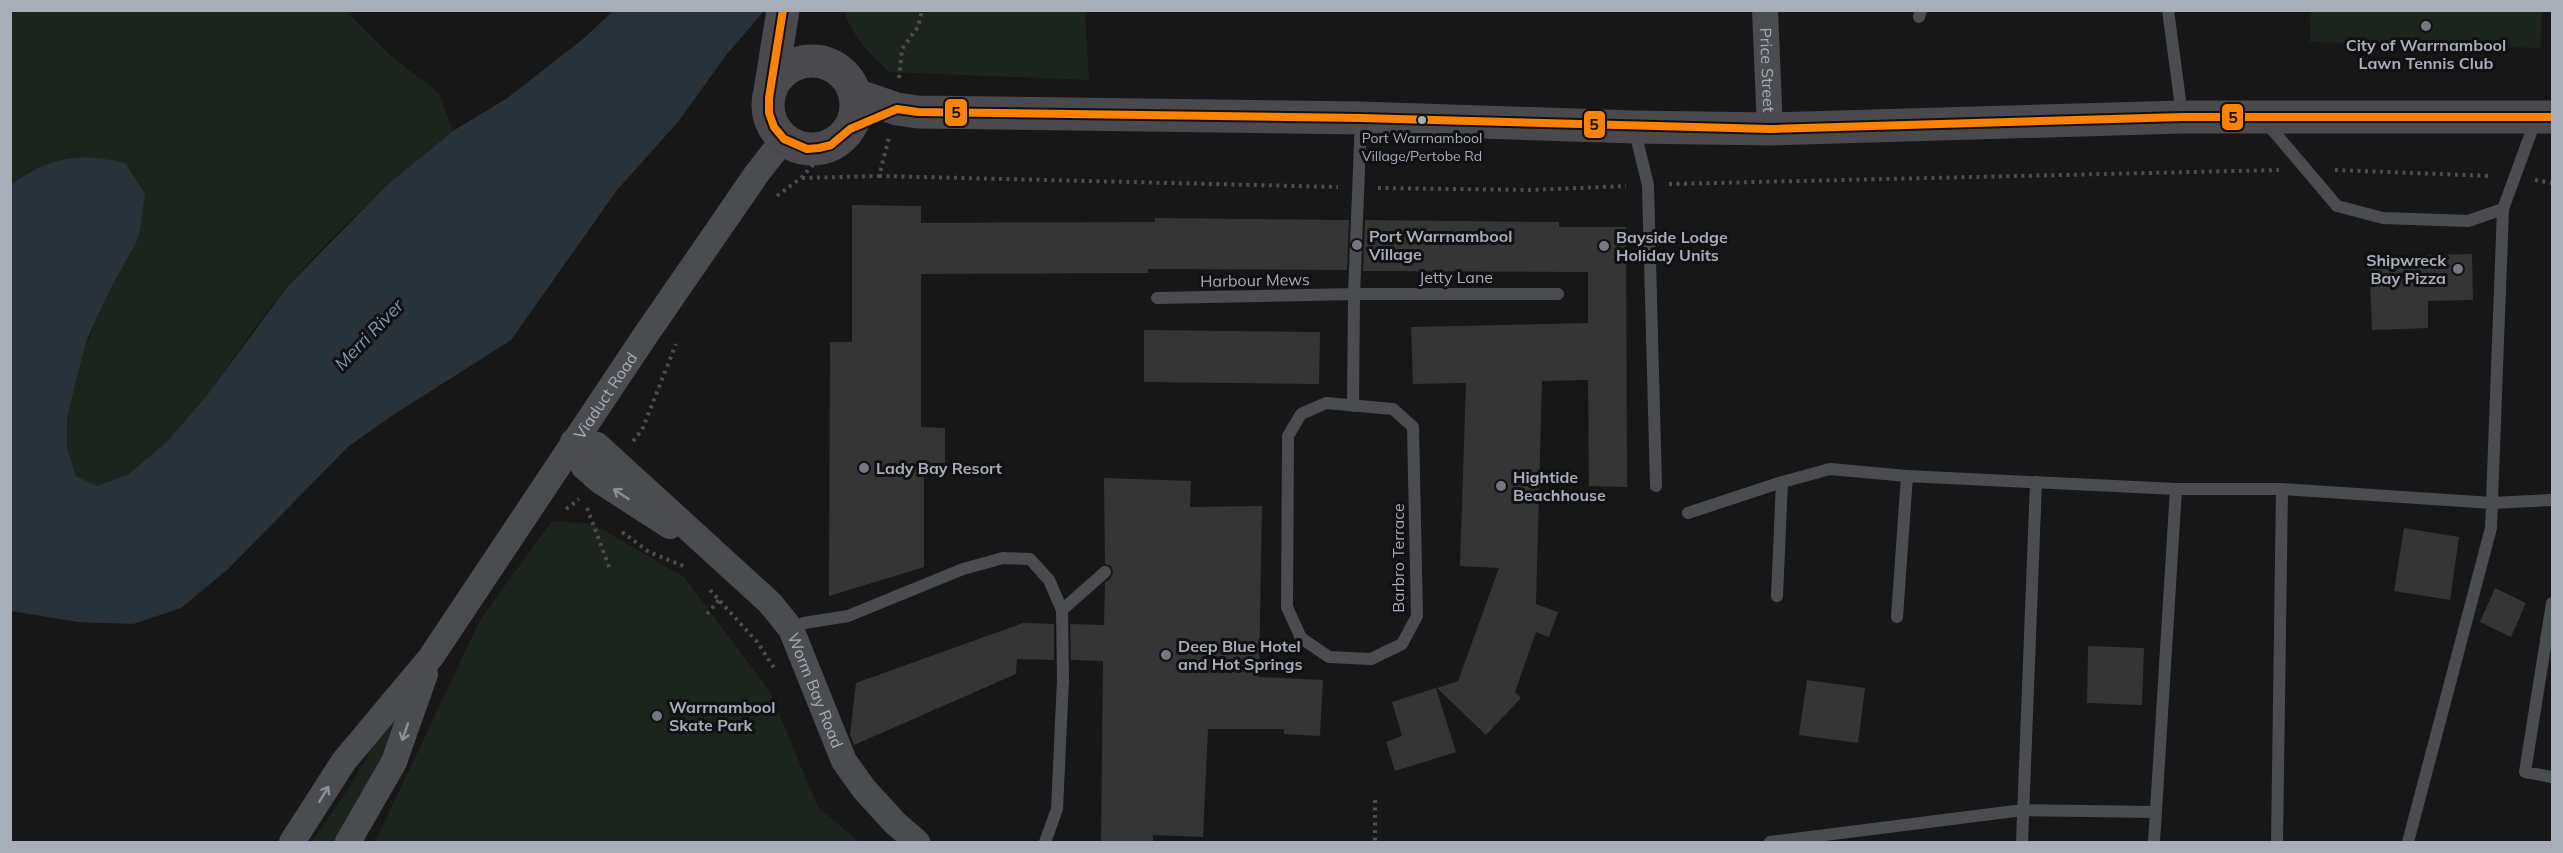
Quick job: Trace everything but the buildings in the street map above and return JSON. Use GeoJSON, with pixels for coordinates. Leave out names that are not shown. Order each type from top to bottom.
{"type":"FeatureCollection","features":[{"type":"Feature","properties":{"kind":"street"},"geometry":{"type":"LineString","coordinates":[[783,10],[769,98],[769,113],[774,127],[784,139],[807,148],[819,148],[897,109]]}},
{"type":"Feature","properties":{"kind":"street"},"geometry":{"type":"LineString","coordinates":[[793,10],[812,44],[851,83],[856,107],[840,137]]}},
{"type":"Feature","properties":{"kind":"street","name":"Price Street"},"geometry":{"type":"LineString","coordinates":[[1765,10],[1770,129]]}},
{"type":"Feature","properties":{"kind":"street"},"geometry":{"type":"LineString","coordinates":[[769,98],[777,79],[792,65],[806,61],[820,61],[833,66]]}},
{"type":"Feature","properties":{"kind":"street"},"geometry":{"type":"LineString","coordinates":[[855,95],[897,109],[918,112],[1361,118],[1770,129],[2182,117],[2545,117]]}},
{"type":"Feature","properties":{"kind":"street","name":"Viaduct Road"},"geometry":{"type":"LineString","coordinates":[[292,843],[344,761],[431,657],[573,442],[758,172],[784,139]]}},
{"type":"Feature","properties":{"kind":"street","name":"Worm Bay Road"},"geometry":{"type":"LineString","coordinates":[[573,442],[597,445],[762,595],[790,628],[844,761],[864,789],[917,843]]}},
{"type":"Feature","properties":{"kind":"street","name":"Viaduct Road"},"geometry":{"type":"LineString","coordinates":[[348,843],[394,762],[431,657]]}},
{"type":"Feature","properties":{"kind":"lane"},"geometry":{"type":"LineString","coordinates":[[2168,10],[2182,117]]}},
{"type":"Feature","properties":{"kind":"lane"},"geometry":{"type":"LineString","coordinates":[[2262,117],[2337,206],[2383,218],[2468,221],[2503,209]]}},
{"type":"Feature","properties":{"kind":"lane"},"geometry":{"type":"LineString","coordinates":[[2408,843],[2491,528],[2503,209],[2515,176],[2545,117]]}},
{"type":"Feature","properties":{"kind":"lane"},"geometry":{"type":"LineString","coordinates":[[1353,406],[1354,294],[1361,118]]}},
{"type":"Feature","properties":{"kind":"lane"},"geometry":{"type":"LineString","coordinates":[[1634,127],[1648,185],[1656,486]]}},
{"type":"Feature","properties":{"kind":"lane","name":"Jetty Lane"},"geometry":{"type":"LineString","coordinates":[[1354,294],[1558,294]]}},
{"type":"Feature","properties":{"kind":"lane","name":"Harbour Mews"},"geometry":{"type":"LineString","coordinates":[[1157,298],[1354,294]]}},
{"type":"Feature","properties":{"kind":"lane","name":"Barbro Terrace"},"geometry":{"type":"LineString","coordinates":[[1326,403],[1353,406],[1393,409],[1413,427],[1417,616],[1402,644],[1371,659],[1329,657],[1301,638],[1287,607],[1288,436],[1301,414],[1326,403]]}},
{"type":"Feature","properties":{"kind":"lane"},"geometry":{"type":"LineString","coordinates":[[1688,513],[1830,469],[1907,476],[2176,489],[2282,489],[2492,503],[2553,500]]}},
{"type":"Feature","properties":{"kind":"lane"},"geometry":{"type":"LineString","coordinates":[[1897,617],[1907,476]]}},
{"type":"Feature","properties":{"kind":"lane"},"geometry":{"type":"LineString","coordinates":[[1777,596],[1782,482]]}},
{"type":"Feature","properties":{"kind":"lane"},"geometry":{"type":"LineString","coordinates":[[2022,843],[2036,482]]}},
{"type":"Feature","properties":{"kind":"lane"},"geometry":{"type":"LineString","coordinates":[[2154,843],[2176,489]]}},
{"type":"Feature","properties":{"kind":"lane"},"geometry":{"type":"LineString","coordinates":[[2277,843],[2282,489]]}},
{"type":"Feature","properties":{"kind":"lane"},"geometry":{"type":"LineString","coordinates":[[790,628],[804,623],[848,615],[963,569],[1004,558],[1030,559],[1049,580],[1062,610],[1063,680],[1057,809],[1046,843]]}},
{"type":"Feature","properties":{"kind":"lane"},"geometry":{"type":"LineString","coordinates":[[1062,610],[1105,572]]}},
{"type":"Feature","properties":{"kind":"lane"},"geometry":{"type":"LineString","coordinates":[[2553,603],[2525,772],[2553,777]]}},
{"type":"Feature","properties":{"kind":"lane"},"geometry":{"type":"LineString","coordinates":[[1770,843],[2023,810],[2156,812]]}},
{"type":"Feature","properties":{"kind":"path"},"geometry":{"type":"LineString","coordinates":[[879,176],[897,109],[902,49],[918,27],[922,10]]}},
{"type":"Feature","properties":{"kind":"path"},"geometry":{"type":"LineString","coordinates":[[840,137],[801,178],[879,176],[1530,190],[1648,185],[2307,170],[2515,176],[2553,183]]}},
{"type":"Feature","properties":{"kind":"path"},"geometry":{"type":"LineString","coordinates":[[594,511],[585,504],[610,569]]}},
{"type":"Feature","properties":{"kind":"path"},"geometry":{"type":"LineString","coordinates":[[613,525],[649,552],[688,568]]}},
{"type":"Feature","properties":{"kind":"path"},"geometry":{"type":"LineString","coordinates":[[704,584],[758,643],[779,677]]}},
{"type":"Feature","properties":{"kind":"path"},"geometry":{"type":"LineString","coordinates":[[1375,800],[1375,843]]}},
{"type":"Feature","properties":{"kind":"shaded area"},"geometry":{"type":"Polygon","coordinates":[[[11,11],[346,11],[391,56],[439,93],[453,131],[366,206],[305,267],[267,311],[196,410],[155,454],[131,473],[97,486],[76,476],[67,449],[66,431],[72,389],[95,324],[111,288],[32,169],[11,184],[11,11]]]}},
{"type":"Feature","properties":{"kind":"shaded area"},"geometry":{"type":"Polygon","coordinates":[[[844,11],[1085,11],[1089,80],[890,72],[862,44],[844,11]]]}},
{"type":"Feature","properties":{"kind":"shaded area","name":"City of Warrnambool Lawn Tennis Club"},"geometry":{"type":"Polygon","coordinates":[[[2311,11],[2542,11],[2541,48],[2310,42],[2311,11]]]}},
{"type":"Feature","properties":{"kind":"shaded area"},"geometry":{"type":"Polygon","coordinates":[[[552,521],[593,524],[684,577],[769,690],[818,807],[859,842],[375,842],[481,618],[552,521]]]}},
{"type":"Feature","properties":{"kind":"shaded area"},"geometry":{"type":"Polygon","coordinates":[[[401,700],[410,715],[353,814],[334,842],[311,842],[340,802],[401,700]]]}},
{"type":"Feature","properties":{"kind":"water","name":"Merri River"},"geometry":{"type":"Polygon","coordinates":[[[614,10],[764,11],[727,54],[678,122],[617,190],[511,340],[393,415],[349,446],[228,569],[181,608],[133,624],[78,622],[11,611],[11,184],[52,163],[65,159],[93,158],[125,163],[145,194],[139,237],[88,337],[67,419],[67,448],[76,476],[97,486],[129,474],[168,441],[208,394],[287,287],[386,186],[453,131],[506,99],[583,39],[614,10]]]}},
{"type":"Feature","properties":{"kind":"transit line","name":"5"},"geometry":{"type":"LineString","coordinates":[[783,10],[769,98],[769,113],[774,127],[784,139],[807,149],[831,145],[850,129],[897,109],[918,112],[1361,118],[1770,129],[2182,117],[2552,117]]}},
{"type":"Feature","properties":{"kind":"place","name":"City of Warrnambool Lawn Tennis Club"},"geometry":{"type":"Point","coordinates":[2426,26]}},
{"type":"Feature","properties":{"kind":"place","name":"Port Warrnambool Village/Pertobe Rd"},"geometry":{"type":"Point","coordinates":[1422,120]}},
{"type":"Feature","properties":{"kind":"place","name":"Port Warrnambool Village"},"geometry":{"type":"Point","coordinates":[1357,245]}},
{"type":"Feature","properties":{"kind":"place","name":"Bayside Lodge Holiday Units"},"geometry":{"type":"Point","coordinates":[1604,246]}},
{"type":"Feature","properties":{"kind":"place","name":"Shipwreck Bay Pizza"},"geometry":{"type":"Point","coordinates":[2458,269]}},
{"type":"Feature","properties":{"kind":"place","name":"Lady Bay Resort"},"geometry":{"type":"Point","coordinates":[864,468]}},
{"type":"Feature","properties":{"kind":"place","name":"Hightide Beachhouse"},"geometry":{"type":"Point","coordinates":[1501,486]}},
{"type":"Feature","properties":{"kind":"place","name":"Deep Blue Hotel and Hot Springs"},"geometry":{"type":"Point","coordinates":[1166,655]}},
{"type":"Feature","properties":{"kind":"place","name":"Warrnambool Skate Park"},"geometry":{"type":"Point","coordinates":[657,716]}}]}
